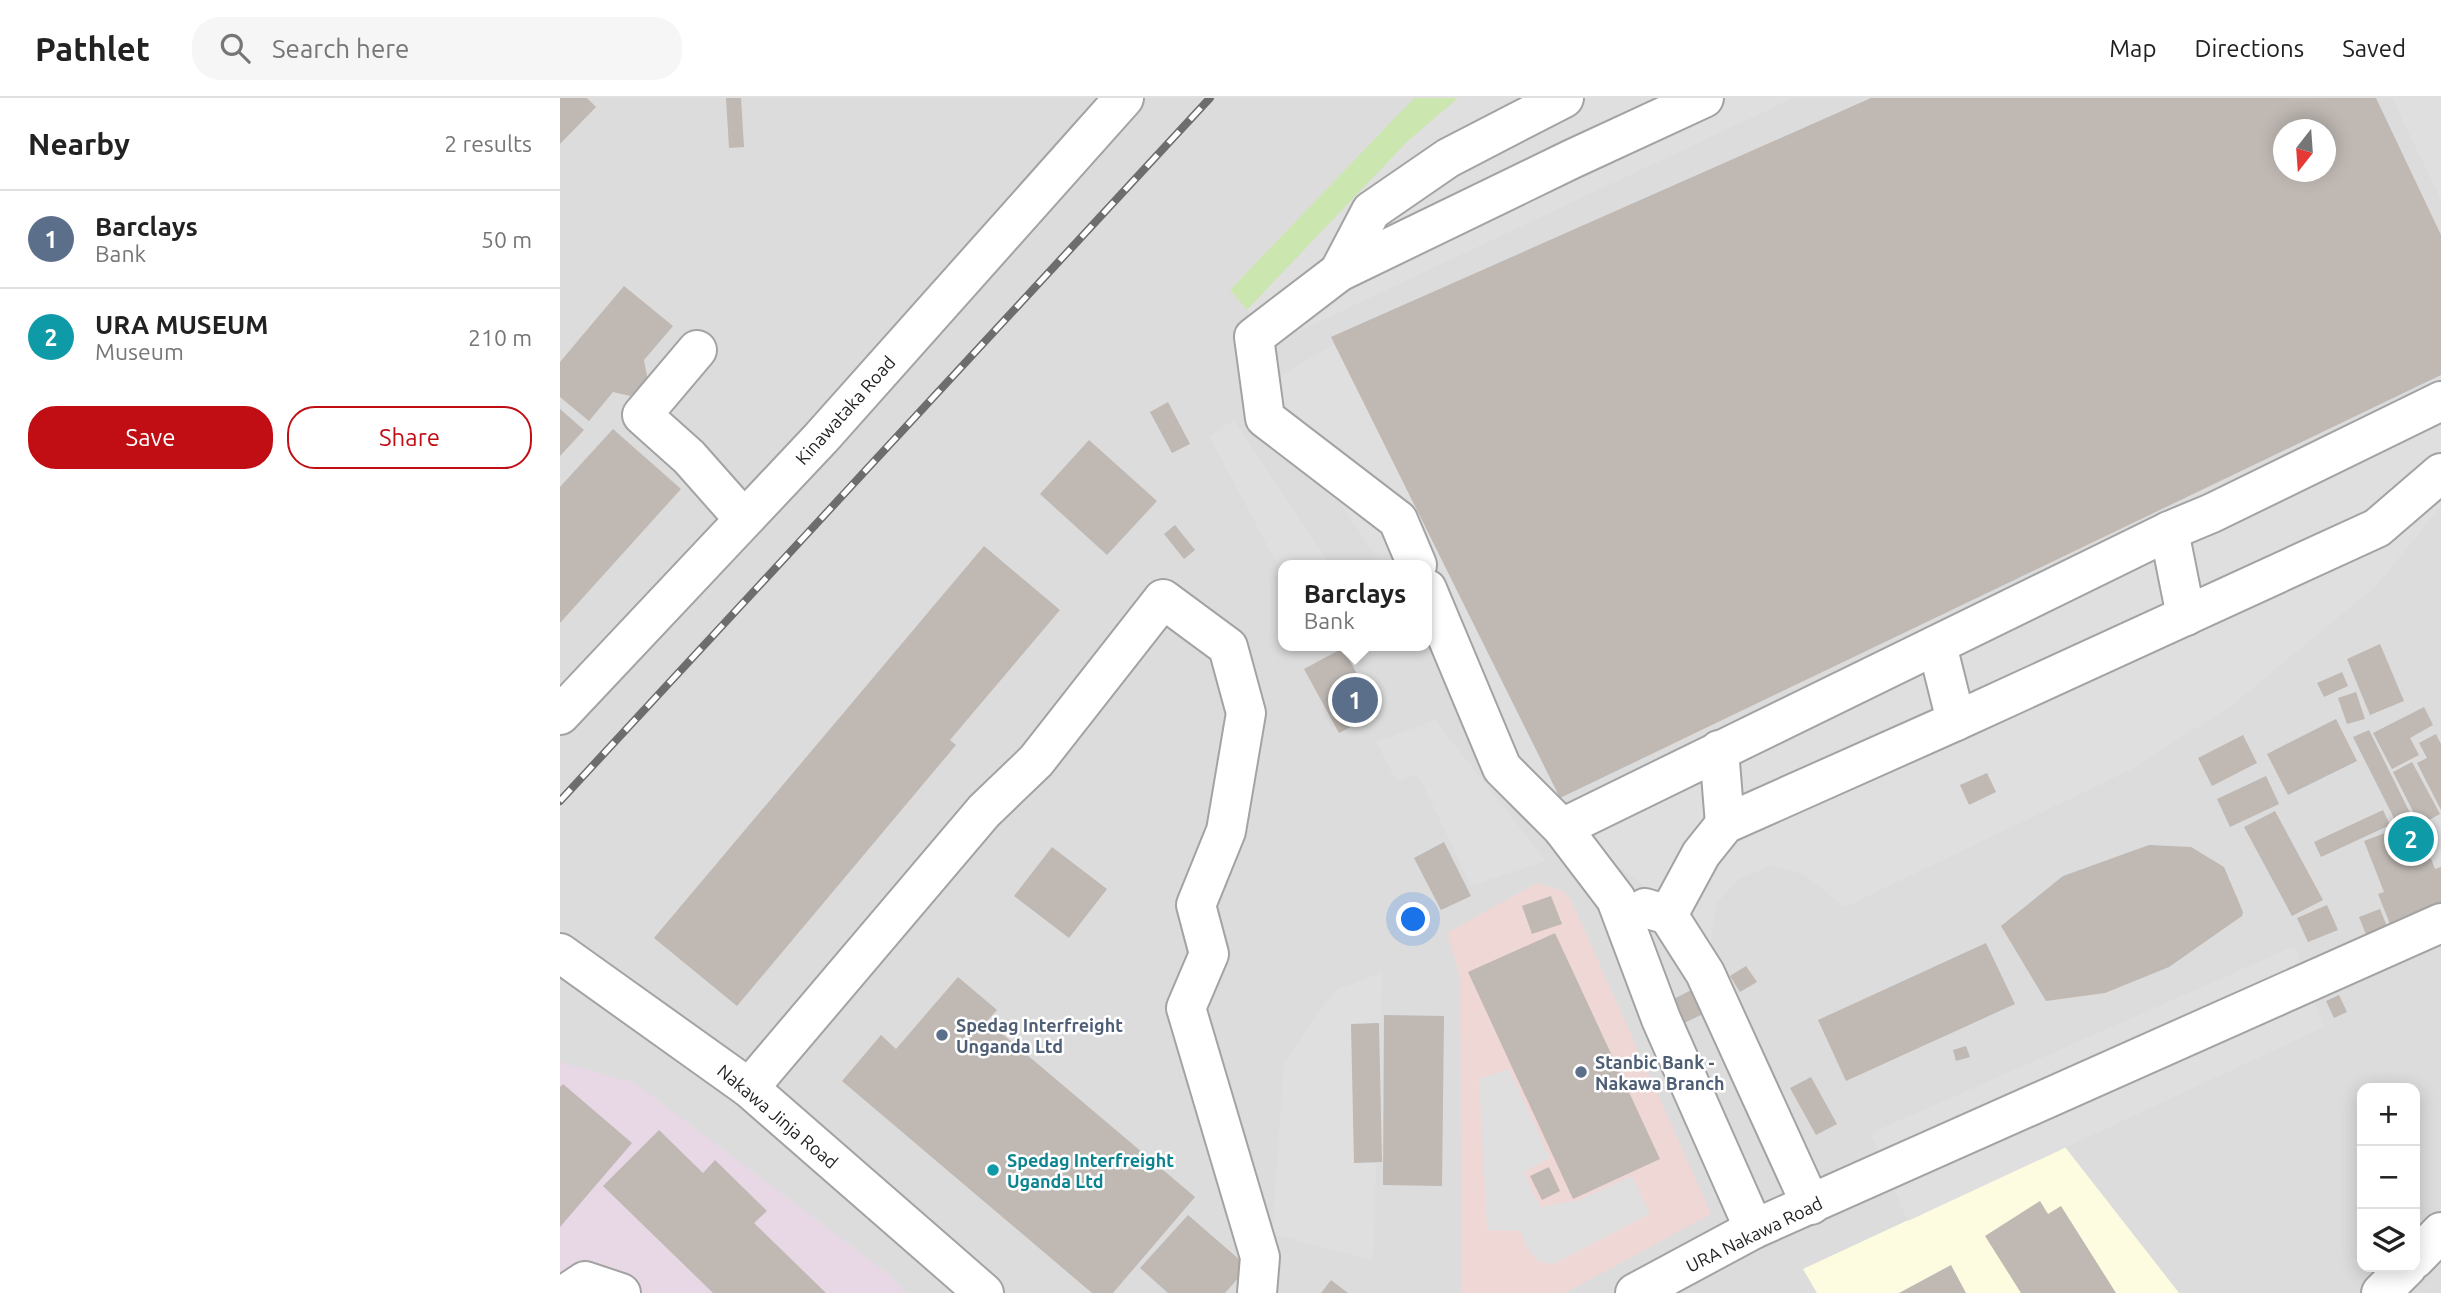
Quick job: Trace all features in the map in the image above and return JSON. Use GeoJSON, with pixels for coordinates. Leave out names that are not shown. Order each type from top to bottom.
{"type":"FeatureCollection","features":[{"type":"Feature","properties":{"kind":"street","name":"Kinawataka Road"},"geometry":{"type":"LineString","coordinates":[[560,715],[821,438],[1124,98]]}},
{"type":"Feature","properties":{"kind":"street"},"geometry":{"type":"LineString","coordinates":[[1339,272],[1371,211],[1448,158],[1564,98]]}},
{"type":"Feature","properties":{"kind":"street"},"geometry":{"type":"LineString","coordinates":[[1415,560],[1398,520],[1265,418],[1254,337],[1339,272],[1704,98]]}},
{"type":"Feature","properties":{"kind":"street"},"geometry":{"type":"LineString","coordinates":[[697,350],[642,415],[689,457],[743,518]]}},
{"type":"Feature","properties":{"kind":"street"},"geometry":{"type":"LineString","coordinates":[[1562,828],[2441,401]]}},
{"type":"Feature","properties":{"kind":"street"},"geometry":{"type":"LineString","coordinates":[[1668,915],[1701,854],[1725,824],[2377,528],[2441,472]]}},
{"type":"Feature","properties":{"kind":"street"},"geometry":{"type":"LineString","coordinates":[[2169,531],[2186,617]]}},
{"type":"Feature","properties":{"kind":"street"},"geometry":{"type":"LineString","coordinates":[[750,1088],[984,811],[1036,761],[1163,599],[1228,648],[1246,713],[1226,831],[1196,905],[1209,954],[1186,1008],[1260,1257],[1257,1293]]}},
{"type":"Feature","properties":{"kind":"street"},"geometry":{"type":"LineString","coordinates":[[1432,601],[1502,768],[1562,828],[1616,899],[1661,1019],[1754,1229]]}},
{"type":"Feature","properties":{"kind":"street"},"geometry":{"type":"LineString","coordinates":[[1937,645],[1956,721]]}},
{"type":"Feature","properties":{"kind":"street"},"geometry":{"type":"LineString","coordinates":[[1719,750],[1725,824]]}},
{"type":"Feature","properties":{"kind":"street"},"geometry":{"type":"LineString","coordinates":[[1616,899],[1668,915],[1705,973],[1811,1205]]}},
{"type":"Feature","properties":{"kind":"street","name":"URA Nakawa Road"},"geometry":{"type":"LineString","coordinates":[[1635,1293],[1754,1229],[2441,923]]}},
{"type":"Feature","properties":{"kind":"street","name":"Nakawa Jinja Road"},"geometry":{"type":"LineString","coordinates":[[561,955],[750,1088],[984,1293]]}},
{"type":"Feature","properties":{"kind":"street"},"geometry":{"type":"LineString","coordinates":[[2420,1254],[2441,1232]]}},
{"type":"Feature","properties":{"kind":"street"},"geometry":{"type":"LineString","coordinates":[[2381,1293],[2402,1272]]}},
{"type":"Feature","properties":{"kind":"street"},"geometry":{"type":"LineString","coordinates":[[567,1293],[585,1280],[621,1293]]}},
{"type":"Feature","properties":{"kind":"shaded area"},"geometry":{"type":"Polygon","coordinates":[[[560,98],[2441,98],[2441,1293],[560,1293],[560,98]]]}},
{"type":"Feature","properties":{"kind":"shaded area"},"geometry":{"type":"Polygon","coordinates":[[[1458,98],[1793,98],[1276,342],[1247,310],[1407,142],[1458,98]]]}},
{"type":"Feature","properties":{"kind":"shaded area"},"geometry":{"type":"Polygon","coordinates":[[[2392,98],[2441,98],[2441,200],[2392,98]]]}},
{"type":"Feature","properties":{"kind":"shaded area"},"geometry":{"type":"Polygon","coordinates":[[[1334,344],[1560,798],[1543,806],[1432,640],[1432,560],[1379,560],[1262,387],[1334,344]]]}},
{"type":"Feature","properties":{"kind":"shaded area"},"geometry":{"type":"Polygon","coordinates":[[[2441,385],[2441,506],[2376,586],[2232,705],[2130,770],[1845,907],[1805,875],[1772,865],[1739,879],[1717,903],[1711,938],[1713,966],[1671,906],[1618,866],[1591,857],[1568,802],[2441,385]]]}},
{"type":"Feature","properties":{"kind":"shaded area"},"geometry":{"type":"Polygon","coordinates":[[[1234,420],[1326,560],[1278,560],[1278,566],[1209,436],[1234,420]]]}},
{"type":"Feature","properties":{"kind":"shaded area"},"geometry":{"type":"Polygon","coordinates":[[[1435,720],[1546,861],[1471,886],[1422,782],[1416,774],[1397,782],[1376,742],[1435,720]]]}},
{"type":"Feature","properties":{"kind":"shaded area"},"geometry":{"type":"Polygon","coordinates":[[[1537,883],[1563,891],[1571,900],[1711,1214],[1565,1293],[1462,1293],[1460,976],[1447,933],[1537,883]]]}},
{"type":"Feature","properties":{"kind":"shaded area"},"geometry":{"type":"Polygon","coordinates":[[[2295,946],[2324,1027],[1908,1221],[1871,1133],[2295,946]]]}},
{"type":"Feature","properties":{"kind":"shaded area"},"geometry":{"type":"Polygon","coordinates":[[[1382,972],[1373,1260],[1272,1234],[1284,1062],[1334,991],[1382,972]]]}},
{"type":"Feature","properties":{"kind":"shaded area"},"geometry":{"type":"Polygon","coordinates":[[[560,1062],[634,1083],[888,1274],[907,1293],[560,1293],[560,1062]]]}},
{"type":"Feature","properties":{"kind":"shaded area"},"geometry":{"type":"Polygon","coordinates":[[[1509,1069],[1550,1158],[1524,1172],[1540,1207],[1579,1200],[1632,1176],[1650,1214],[1553,1264],[1539,1262],[1527,1248],[1520,1231],[1487,1230],[1479,1079],[1509,1069]]]}},
{"type":"Feature","properties":{"kind":"shaded area"},"geometry":{"type":"Polygon","coordinates":[[[2065,1147],[2179,1293],[1817,1293],[1803,1269],[2065,1147]]]}},
{"type":"Feature","properties":{"kind":"green space"},"geometry":{"type":"Polygon","coordinates":[[[1414,98],[1458,98],[1407,142],[1247,310],[1230,290],[1414,98]]]}},
{"type":"Feature","properties":{"kind":"building"},"geometry":{"type":"Polygon","coordinates":[[[560,98],[587,98],[596,107],[560,144],[560,98]]]}},
{"type":"Feature","properties":{"kind":"building"},"geometry":{"type":"Polygon","coordinates":[[[726,98],[741,98],[744,147],[729,148],[726,98]]]}},
{"type":"Feature","properties":{"kind":"building"},"geometry":{"type":"Polygon","coordinates":[[[1871,98],[2376,98],[2441,235],[2441,375],[1560,798],[1331,337],[1871,98]]]}},
{"type":"Feature","properties":{"kind":"building"},"geometry":{"type":"Polygon","coordinates":[[[624,286],[673,326],[644,360],[648,381],[630,396],[613,392],[589,421],[560,397],[560,362],[624,286]]]}},
{"type":"Feature","properties":{"kind":"building"},"geometry":{"type":"Polygon","coordinates":[[[1168,402],[1190,444],[1172,453],[1150,412],[1168,402]]]}},
{"type":"Feature","properties":{"kind":"building"},"geometry":{"type":"Polygon","coordinates":[[[560,409],[584,430],[560,456],[560,409]]]}},
{"type":"Feature","properties":{"kind":"building"},"geometry":{"type":"Polygon","coordinates":[[[613,429],[681,489],[560,623],[560,487],[613,429]]]}},
{"type":"Feature","properties":{"kind":"building"},"geometry":{"type":"Polygon","coordinates":[[[1089,440],[1157,501],[1107,555],[1040,494],[1089,440]]]}},
{"type":"Feature","properties":{"kind":"building"},"geometry":{"type":"Polygon","coordinates":[[[1175,525],[1195,550],[1184,559],[1164,534],[1175,525]]]}},
{"type":"Feature","properties":{"kind":"building"},"geometry":{"type":"Polygon","coordinates":[[[984,546],[1060,610],[950,740],[956,745],[737,1006],[654,938],[984,546]]]}},
{"type":"Feature","properties":{"kind":"building"},"geometry":{"type":"Polygon","coordinates":[[[2380,644],[2404,701],[2370,715],[2347,659],[2380,644]]]}},
{"type":"Feature","properties":{"kind":"building"},"geometry":{"type":"Polygon","coordinates":[[[1337,651],[1345,651],[1378,713],[1339,733],[1304,669],[1337,651]]]}},
{"type":"Feature","properties":{"kind":"building"},"geometry":{"type":"Polygon","coordinates":[[[2342,672],[2348,686],[2324,697],[2317,683],[2342,672]]]}},
{"type":"Feature","properties":{"kind":"building"},"geometry":{"type":"Polygon","coordinates":[[[2356,692],[2365,719],[2347,724],[2338,698],[2356,692]]]}},
{"type":"Feature","properties":{"kind":"building"},"geometry":{"type":"Polygon","coordinates":[[[2424,707],[2433,725],[2410,738],[2419,755],[2392,769],[2373,733],[2424,707]]]}},
{"type":"Feature","properties":{"kind":"building"},"geometry":{"type":"Polygon","coordinates":[[[2336,719],[2357,761],[2288,795],[2267,754],[2336,719]]]}},
{"type":"Feature","properties":{"kind":"building"},"geometry":{"type":"Polygon","coordinates":[[[2369,730],[2412,817],[2397,824],[2353,737],[2369,730]]]}},
{"type":"Feature","properties":{"kind":"building"},"geometry":{"type":"Polygon","coordinates":[[[2436,734],[2441,744],[2441,810],[2417,763],[2427,758],[2419,743],[2436,734]]]}},
{"type":"Feature","properties":{"kind":"building"},"geometry":{"type":"Polygon","coordinates":[[[2243,735],[2257,763],[2212,786],[2198,758],[2243,735]]]}},
{"type":"Feature","properties":{"kind":"building"},"geometry":{"type":"Polygon","coordinates":[[[2412,762],[2440,814],[2420,825],[2393,772],[2412,762]]]}},
{"type":"Feature","properties":{"kind":"building"},"geometry":{"type":"Polygon","coordinates":[[[1987,773],[1996,792],[1969,805],[1960,785],[1987,773]]]}},
{"type":"Feature","properties":{"kind":"building"},"geometry":{"type":"Polygon","coordinates":[[[2266,776],[2279,804],[2230,827],[2217,799],[2266,776]]]}},
{"type":"Feature","properties":{"kind":"building"},"geometry":{"type":"Polygon","coordinates":[[[2383,810],[2390,825],[2321,857],[2314,842],[2383,810]]]}},
{"type":"Feature","properties":{"kind":"building"},"geometry":{"type":"Polygon","coordinates":[[[2275,811],[2323,900],[2292,916],[2244,827],[2275,811]]]}},
{"type":"Feature","properties":{"kind":"building"},"geometry":{"type":"Polygon","coordinates":[[[2416,821],[2435,869],[2441,867],[2441,917],[2394,934],[2378,894],[2384,892],[2364,841],[2416,821]]]}},
{"type":"Feature","properties":{"kind":"building"},"geometry":{"type":"Polygon","coordinates":[[[1444,842],[1471,896],[1441,910],[1414,858],[1444,842]]]}},
{"type":"Feature","properties":{"kind":"building"},"geometry":{"type":"Polygon","coordinates":[[[2149,845],[2191,847],[2224,867],[2243,912],[2242,916],[2169,967],[2105,993],[2046,1001],[2001,926],[2063,876],[2149,845]]]}},
{"type":"Feature","properties":{"kind":"building"},"geometry":{"type":"Polygon","coordinates":[[[1052,847],[1107,889],[1069,938],[1014,896],[1052,847]]]}},
{"type":"Feature","properties":{"kind":"building"},"geometry":{"type":"Polygon","coordinates":[[[1551,896],[1562,924],[1532,934],[1522,906],[1551,896]]]}},
{"type":"Feature","properties":{"kind":"building"},"geometry":{"type":"Polygon","coordinates":[[[2327,905],[2338,930],[2308,942],[2297,918],[2327,905]]]}},
{"type":"Feature","properties":{"kind":"building"},"geometry":{"type":"Polygon","coordinates":[[[2380,909],[2390,934],[2369,942],[2359,917],[2380,909]]]}},
{"type":"Feature","properties":{"kind":"building"},"geometry":{"type":"Polygon","coordinates":[[[1555,933],[1660,1159],[1573,1199],[1468,972],[1555,933]]]}},
{"type":"Feature","properties":{"kind":"building"},"geometry":{"type":"Polygon","coordinates":[[[1986,943],[2015,1004],[1846,1081],[1818,1020],[1986,943]]]}},
{"type":"Feature","properties":{"kind":"building"},"geometry":{"type":"Polygon","coordinates":[[[1746,966],[1757,982],[1740,992],[1730,976],[1746,966]]]}},
{"type":"Feature","properties":{"kind":"building"},"geometry":{"type":"Polygon","coordinates":[[[958,977],[997,1010],[987,1021],[1195,1197],[1113,1293],[1092,1293],[842,1081],[881,1035],[896,1049],[958,977]]]}},
{"type":"Feature","properties":{"kind":"building"},"geometry":{"type":"Polygon","coordinates":[[[1693,989],[1705,1013],[1682,1024],[1670,1001],[1693,989]]]}},
{"type":"Feature","properties":{"kind":"building"},"geometry":{"type":"Polygon","coordinates":[[[2339,995],[2347,1012],[2334,1018],[2326,1001],[2339,995]]]}},
{"type":"Feature","properties":{"kind":"building"},"geometry":{"type":"Polygon","coordinates":[[[1384,1015],[1444,1016],[1442,1186],[1383,1185],[1384,1015]]]}},
{"type":"Feature","properties":{"kind":"building"},"geometry":{"type":"Polygon","coordinates":[[[1379,1023],[1382,1162],[1354,1163],[1351,1024],[1379,1023]]]}},
{"type":"Feature","properties":{"kind":"building"},"geometry":{"type":"Polygon","coordinates":[[[1966,1046],[1970,1057],[1956,1061],[1953,1050],[1966,1046]]]}},
{"type":"Feature","properties":{"kind":"building"},"geometry":{"type":"Polygon","coordinates":[[[1811,1077],[1837,1124],[1816,1135],[1790,1088],[1811,1077]]]}},
{"type":"Feature","properties":{"kind":"building"},"geometry":{"type":"Polygon","coordinates":[[[563,1084],[632,1143],[560,1227],[560,1087],[563,1084]]]}},
{"type":"Feature","properties":{"kind":"building"},"geometry":{"type":"Polygon","coordinates":[[[659,1130],[703,1173],[715,1160],[767,1211],[754,1223],[826,1293],[713,1293],[603,1186],[659,1130]]]}},
{"type":"Feature","properties":{"kind":"building"},"geometry":{"type":"Polygon","coordinates":[[[1549,1167],[1560,1191],[1542,1200],[1530,1176],[1549,1167]]]}},
{"type":"Feature","properties":{"kind":"building"},"geometry":{"type":"Polygon","coordinates":[[[2040,1201],[2048,1214],[2061,1206],[2116,1293],[2021,1293],[1985,1236],[2040,1201]]]}},
{"type":"Feature","properties":{"kind":"building"},"geometry":{"type":"Polygon","coordinates":[[[1188,1215],[1248,1267],[1225,1293],[1168,1293],[1140,1268],[1188,1215]]]}},
{"type":"Feature","properties":{"kind":"building"},"geometry":{"type":"Polygon","coordinates":[[[1951,1265],[1966,1293],[1899,1293],[1951,1265]]]}},
{"type":"Feature","properties":{"kind":"building"},"geometry":{"type":"Polygon","coordinates":[[[1331,1280],[1348,1293],[1321,1293],[1331,1280]]]}},
{"type":"Feature","properties":{"kind":"railway"},"geometry":{"type":"LineString","coordinates":[[560,801],[1210,98]]}},
{"type":"Feature","properties":{"kind":"place","name":"Barclays"},"geometry":{"type":"Point","coordinates":[1355,700]}},
{"type":"Feature","properties":{"kind":"place","name":"URA MUSEUM"},"geometry":{"type":"Point","coordinates":[2411,839]}},
{"type":"Feature","properties":{"kind":"place","name":"Spedag Interfreight Unganda Ltd"},"geometry":{"type":"Point","coordinates":[942,1035]}},
{"type":"Feature","properties":{"kind":"place","name":"Stanbic Bank - Nakawa Branch"},"geometry":{"type":"Point","coordinates":[1581,1072]}},
{"type":"Feature","properties":{"kind":"place","name":"Spedag Interfreight Uganda Ltd"},"geometry":{"type":"Point","coordinates":[993,1170]}}]}
